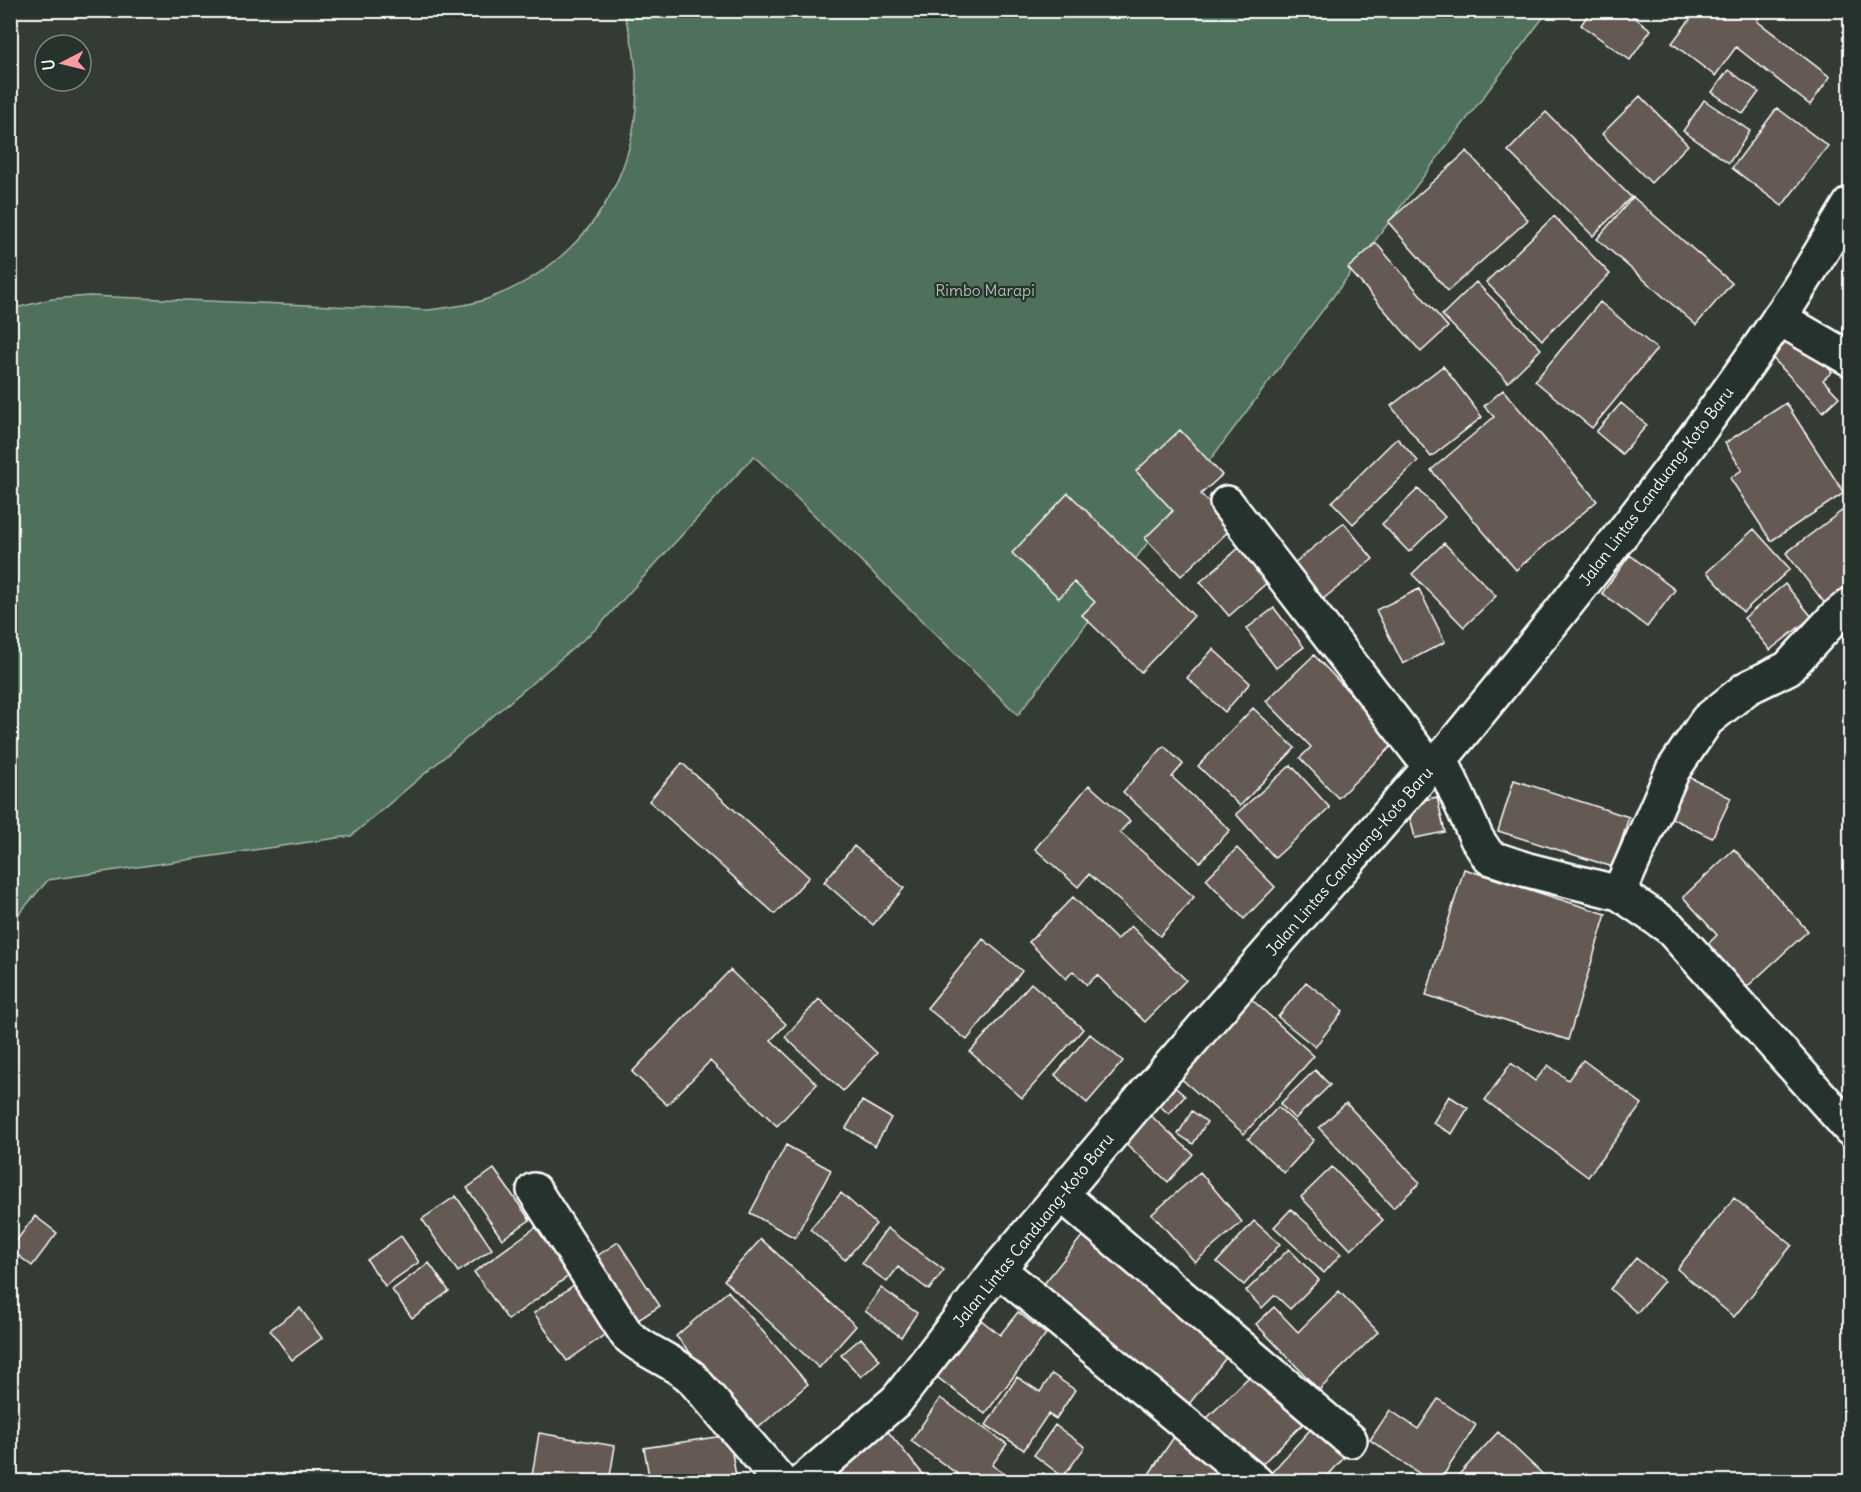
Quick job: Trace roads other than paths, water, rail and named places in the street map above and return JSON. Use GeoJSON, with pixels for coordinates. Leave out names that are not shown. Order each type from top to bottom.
{"type":"FeatureCollection","features":[{"type":"Feature","properties":{"kind":"street","name":"Jalan Lintas Canduang-Koto Baru"},"geometry":{"type":"LineString","coordinates":[[800,1481],[897,1400],[998,1269],[1061,1194],[1155,1083],[1436,763],[1551,625],[1651,497],[1779,318],[1851,204]]}},
{"type":"Feature","properties":{"kind":"street"},"geometry":{"type":"LineString","coordinates":[[1779,318],[1851,359]]}},
{"type":"Feature","properties":{"kind":"street"},"geometry":{"type":"LineString","coordinates":[[1227,503],[1436,763],[1489,857],[1528,870],[1619,893],[1669,927],[1851,1129]]}},
{"type":"Feature","properties":{"kind":"street"},"geometry":{"type":"LineString","coordinates":[[1619,893],[1673,770],[1707,720],[1747,687],[1788,668],[1835,617],[1851,605]]}},
{"type":"Feature","properties":{"kind":"street"},"geometry":{"type":"LineString","coordinates":[[534,1190],[627,1335],[639,1346],[681,1368],[800,1481]]}},
{"type":"Feature","properties":{"kind":"street"},"geometry":{"type":"LineString","coordinates":[[1061,1194],[1350,1440]]}},
{"type":"Feature","properties":{"kind":"street"},"geometry":{"type":"LineString","coordinates":[[998,1269],[1256,1482]]}},
{"type":"Feature","properties":{"kind":"park label","name":"Rimbo Marapi"},"geometry":{"type":"Point","coordinates":[985,290]}}]}
